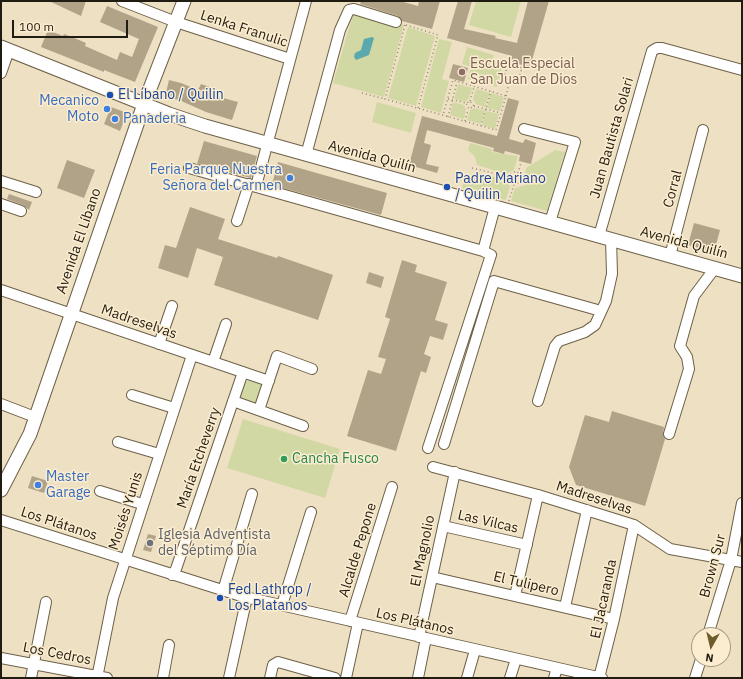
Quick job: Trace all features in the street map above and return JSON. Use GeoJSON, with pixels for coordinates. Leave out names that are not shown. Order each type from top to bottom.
{"type":"FeatureCollection","features":[{"type":"Feature","properties":{"kind":"main road","name":"Avenida El Líbano"},"geometry":{"type":"LineString","coordinates":[[1,490],[23,449],[35,417],[144,104],[184,1]]}},
{"type":"Feature","properties":{"kind":"main road","name":"Avenida Quilín"},"geometry":{"type":"LineString","coordinates":[[5,49],[187,120],[306,155],[742,275]]}},
{"type":"Feature","properties":{"kind":"street","name":"Lenka Franulic"},"geometry":{"type":"LineString","coordinates":[[122,1],[176,22],[290,59]]}},
{"type":"Feature","properties":{"kind":"street"},"geometry":{"type":"LineString","coordinates":[[237,221],[253,185],[267,144],[306,1]]}},
{"type":"Feature","properties":{"kind":"street"},"geometry":{"type":"LineString","coordinates":[[306,155],[340,30],[349,10],[354,9],[400,23]]}},
{"type":"Feature","properties":{"kind":"street","name":"Juan Bautista Solari"},"geometry":{"type":"LineString","coordinates":[[538,401],[555,346],[559,341],[585,332],[595,325],[606,301],[612,274],[605,238],[650,56],[654,49],[662,48],[742,70]]}},
{"type":"Feature","properties":{"kind":"street"},"geometry":{"type":"LineString","coordinates":[[1,73],[5,49]]}},
{"type":"Feature","properties":{"kind":"street"},"geometry":{"type":"LineString","coordinates":[[524,129],[575,142],[550,222]]}},
{"type":"Feature","properties":{"kind":"street","name":"Corral"},"geometry":{"type":"LineString","coordinates":[[670,256],[704,130]]}},
{"type":"Feature","properties":{"kind":"street"},"geometry":{"type":"LineString","coordinates":[[189,168],[253,185],[380,224],[482,251],[491,255],[428,448]]}},
{"type":"Feature","properties":{"kind":"street"},"geometry":{"type":"LineString","coordinates":[[1,181],[36,192]]}},
{"type":"Feature","properties":{"kind":"street"},"geometry":{"type":"LineString","coordinates":[[1,204],[21,210]]}},
{"type":"Feature","properties":{"kind":"street"},"geometry":{"type":"LineString","coordinates":[[482,251],[496,207]]}},
{"type":"Feature","properties":{"kind":"street"},"geometry":{"type":"LineString","coordinates":[[670,434],[689,369],[687,357],[680,346],[694,296],[715,268]]}},
{"type":"Feature","properties":{"kind":"street"},"geometry":{"type":"LineString","coordinates":[[444,444],[494,281],[602,311]]}},
{"type":"Feature","properties":{"kind":"street","name":"Madreselvas"},"geometry":{"type":"LineString","coordinates":[[1,290],[269,381]]}},
{"type":"Feature","properties":{"kind":"street"},"geometry":{"type":"LineString","coordinates":[[159,344],[172,306]]}},
{"type":"Feature","properties":{"kind":"street"},"geometry":{"type":"LineString","coordinates":[[213,362],[226,324]]}},
{"type":"Feature","properties":{"kind":"street","name":"Moisés Yunis"},"geometry":{"type":"LineString","coordinates":[[100,677],[109,612],[142,504],[192,355]]}},
{"type":"Feature","properties":{"kind":"street"},"geometry":{"type":"LineString","coordinates":[[259,410],[277,356],[312,369]]}},
{"type":"Feature","properties":{"kind":"street","name":"María Etcheverry"},"geometry":{"type":"LineString","coordinates":[[172,575],[176,568],[242,372]]}},
{"type":"Feature","properties":{"kind":"street"},"geometry":{"type":"LineString","coordinates":[[132,395],[174,408]]}},
{"type":"Feature","properties":{"kind":"street"},"geometry":{"type":"LineString","coordinates":[[233,401],[304,426]]}},
{"type":"Feature","properties":{"kind":"street"},"geometry":{"type":"LineString","coordinates":[[1,404],[35,417]]}},
{"type":"Feature","properties":{"kind":"street"},"geometry":{"type":"LineString","coordinates":[[118,442],[159,454]]}},
{"type":"Feature","properties":{"kind":"street","name":"Madreselvas"},"geometry":{"type":"LineString","coordinates":[[433,467],[538,495],[634,525],[644,530],[667,547],[742,562]]}},
{"type":"Feature","properties":{"kind":"street","name":"El Magnolio"},"geometry":{"type":"LineString","coordinates":[[418,678],[422,637],[432,577],[455,472]]}},
{"type":"Feature","properties":{"kind":"street","name":"Alcalde Pepone"},"geometry":{"type":"LineString","coordinates":[[346,678],[354,622],[392,487]]}},
{"type":"Feature","properties":{"kind":"street"},"geometry":{"type":"LineString","coordinates":[[100,491],[142,504]]}},
{"type":"Feature","properties":{"kind":"street"},"geometry":{"type":"LineString","coordinates":[[223,591],[252,494]]}},
{"type":"Feature","properties":{"kind":"street"},"geometry":{"type":"LineString","coordinates":[[515,596],[538,495]]}},
{"type":"Feature","properties":{"kind":"street","name":"Brown Sur"},"geometry":{"type":"LineString","coordinates":[[710,627],[731,560],[742,503]]}},
{"type":"Feature","properties":{"kind":"street"},"geometry":{"type":"LineString","coordinates":[[565,608],[587,510]]}},
{"type":"Feature","properties":{"kind":"street"},"geometry":{"type":"LineString","coordinates":[[282,605],[311,512]]}},
{"type":"Feature","properties":{"kind":"street","name":"Los Plátanos"},"geometry":{"type":"LineString","coordinates":[[1,520],[223,591],[516,659],[555,673],[600,678]]}},
{"type":"Feature","properties":{"kind":"street","name":"El Jacaranda"},"geometry":{"type":"LineString","coordinates":[[600,678],[634,525]]}},
{"type":"Feature","properties":{"kind":"street","name":"Las Vilcas"},"geometry":{"type":"LineString","coordinates":[[443,526],[527,545]]}},
{"type":"Feature","properties":{"kind":"street","name":"El Tulipero"},"geometry":{"type":"LineString","coordinates":[[432,577],[614,619]]}},
{"type":"Feature","properties":{"kind":"street"},"geometry":{"type":"LineString","coordinates":[[229,678],[247,597]]}},
{"type":"Feature","properties":{"kind":"street"},"geometry":{"type":"LineString","coordinates":[[31,678],[46,602]]}},
{"type":"Feature","properties":{"kind":"street"},"geometry":{"type":"LineString","coordinates":[[163,678],[169,645]]}},
{"type":"Feature","properties":{"kind":"street"},"geometry":{"type":"LineString","coordinates":[[467,678],[476,650]]}},
{"type":"Feature","properties":{"kind":"street","name":"Los Cedros"},"geometry":{"type":"LineString","coordinates":[[1,658],[100,677]]}},
{"type":"Feature","properties":{"kind":"street"},"geometry":{"type":"LineString","coordinates":[[510,678],[516,659]]}},
{"type":"Feature","properties":{"kind":"street"},"geometry":{"type":"LineString","coordinates":[[270,678],[273,665],[278,662],[335,678]]}},
{"type":"Feature","properties":{"kind":"street"},"geometry":{"type":"LineString","coordinates":[[695,678],[698,667]]}},
{"type":"Feature","properties":{"kind":"path"},"geometry":{"type":"LineString","coordinates":[[385,99],[400,23],[438,34],[418,108]]}},
{"type":"Feature","properties":{"kind":"path"},"geometry":{"type":"LineString","coordinates":[[508,64],[522,68],[518,82],[510,80],[504,78],[508,64]]}},
{"type":"Feature","properties":{"kind":"path"},"geometry":{"type":"LineString","coordinates":[[443,115],[453,80],[506,96]]}},
{"type":"Feature","properties":{"kind":"path"},"geometry":{"type":"LineString","coordinates":[[362,93],[496,130],[510,80]]}},
{"type":"Feature","properties":{"kind":"path"},"geometry":{"type":"LineString","coordinates":[[448,116],[457,82]]}},
{"type":"Feature","properties":{"kind":"path"},"geometry":{"type":"LineString","coordinates":[[447,99],[466,103],[470,101],[474,87]]}},
{"type":"Feature","properties":{"kind":"path"},"geometry":{"type":"LineString","coordinates":[[481,126],[491,91]]}},
{"type":"Feature","properties":{"kind":"path"},"geometry":{"type":"LineString","coordinates":[[470,101],[474,106],[501,113]]}},
{"type":"Feature","properties":{"kind":"path"},"geometry":{"type":"LineString","coordinates":[[466,103],[469,109]]}},
{"type":"Feature","properties":{"kind":"path"},"geometry":{"type":"LineString","coordinates":[[465,121],[469,109],[474,106]]}},
{"type":"Feature","properties":{"kind":"path"},"geometry":{"type":"LineString","coordinates":[[514,184],[521,181],[521,176],[518,173],[521,163]]}},
{"type":"Feature","properties":{"kind":"path"},"geometry":{"type":"LineString","coordinates":[[472,168],[510,177]]}},
{"type":"Feature","properties":{"kind":"path"},"geometry":{"type":"LineString","coordinates":[[510,177],[512,174],[518,173]]}},
{"type":"Feature","properties":{"kind":"path"},"geometry":{"type":"LineString","coordinates":[[510,177],[510,180],[514,184]]}},
{"type":"Feature","properties":{"kind":"path"},"geometry":{"type":"LineString","coordinates":[[509,201],[514,184]]}},
{"type":"Feature","properties":{"kind":"green space"},"geometry":{"type":"Polygon","coordinates":[[[476,1],[521,1],[511,37],[469,25],[476,1]]]}},
{"type":"Feature","properties":{"kind":"green space"},"geometry":{"type":"Polygon","coordinates":[[[357,12],[404,25],[384,97],[333,83],[353,14],[357,12]]]}},
{"type":"Feature","properties":{"kind":"green space"},"geometry":{"type":"Polygon","coordinates":[[[408,27],[435,36],[416,106],[388,98],[408,27]]]}},
{"type":"Feature","properties":{"kind":"green space"},"geometry":{"type":"Polygon","coordinates":[[[439,39],[452,42],[442,79],[449,81],[441,113],[421,107],[439,39]]]}},
{"type":"Feature","properties":{"kind":"green space"},"geometry":{"type":"Polygon","coordinates":[[[467,47],[494,55],[493,61],[503,64],[497,87],[468,79],[471,67],[462,64],[467,47]]]}},
{"type":"Feature","properties":{"kind":"green space"},"geometry":{"type":"Polygon","coordinates":[[[458,84],[472,88],[469,98],[465,102],[454,99],[458,84]]]}},
{"type":"Feature","properties":{"kind":"green space"},"geometry":{"type":"Polygon","coordinates":[[[476,89],[490,93],[485,107],[476,104],[473,99],[476,89]]]}},
{"type":"Feature","properties":{"kind":"green space"},"geometry":{"type":"Polygon","coordinates":[[[491,93],[504,97],[500,111],[487,108],[491,93]]]}},
{"type":"Feature","properties":{"kind":"green space"},"geometry":{"type":"Polygon","coordinates":[[[377,102],[416,113],[411,133],[372,122],[377,102]]]}},
{"type":"Feature","properties":{"kind":"green space"},"geometry":{"type":"Polygon","coordinates":[[[453,102],[464,105],[466,109],[464,119],[450,115],[453,102]]]}},
{"type":"Feature","properties":{"kind":"green space"},"geometry":{"type":"Polygon","coordinates":[[[475,108],[485,111],[481,124],[467,120],[470,110],[475,108]]]}},
{"type":"Feature","properties":{"kind":"green space"},"geometry":{"type":"Polygon","coordinates":[[[486,111],[499,114],[495,129],[482,125],[486,111]]]}},
{"type":"Feature","properties":{"kind":"green space"},"geometry":{"type":"Polygon","coordinates":[[[470,143],[492,149],[492,152],[518,156],[514,170],[506,174],[477,165],[475,157],[468,150],[470,143]]]}},
{"type":"Feature","properties":{"kind":"green space"},"geometry":{"type":"Polygon","coordinates":[[[555,150],[565,152],[547,211],[511,201],[515,188],[526,185],[528,179],[525,175],[526,168],[555,150]]]}},
{"type":"Feature","properties":{"kind":"green space"},"geometry":{"type":"Polygon","coordinates":[[[477,172],[506,180],[510,186],[506,200],[462,188],[464,180],[477,172]]]}},
{"type":"Feature","properties":{"kind":"green space"},"geometry":{"type":"Polygon","coordinates":[[[251,380],[262,385],[256,404],[242,402],[238,397],[243,382],[251,380]]]}},
{"type":"Feature","properties":{"kind":"green space","name":"Cancha Fusco"},"geometry":{"type":"Polygon","coordinates":[[[243,419],[340,449],[325,498],[227,468],[243,419]]]}},
{"type":"Feature","properties":{"kind":"water"},"geometry":{"type":"Polygon","coordinates":[[[374,38],[369,55],[356,60],[354,57],[355,53],[361,50],[364,39],[374,38]]]}},
{"type":"Feature","properties":{"kind":"building"},"geometry":{"type":"Polygon","coordinates":[[[49,1],[86,1],[81,16],[49,1]]]}},
{"type":"Feature","properties":{"kind":"building"},"geometry":{"type":"Polygon","coordinates":[[[361,1],[400,1],[418,6],[419,1],[440,1],[432,29],[402,21],[398,16],[360,4],[361,1]]]}},
{"type":"Feature","properties":{"kind":"building"},"geometry":{"type":"Polygon","coordinates":[[[458,1],[472,1],[464,29],[496,36],[495,38],[517,43],[528,1],[549,1],[530,67],[511,62],[512,56],[447,38],[458,1]]]}},
{"type":"Feature","properties":{"kind":"building"},"geometry":{"type":"Polygon","coordinates":[[[107,6],[158,27],[135,82],[104,70],[104,72],[41,47],[48,30],[63,36],[64,34],[86,43],[85,46],[117,60],[120,52],[132,57],[139,39],[100,22],[107,6]]]}},
{"type":"Feature","properties":{"kind":"building"},"geometry":{"type":"Polygon","coordinates":[[[453,64],[468,68],[464,82],[449,78],[453,64]]]}},
{"type":"Feature","properties":{"kind":"building"},"geometry":{"type":"Polygon","coordinates":[[[169,80],[198,90],[201,84],[210,87],[208,94],[238,102],[232,120],[206,112],[179,100],[165,97],[169,80]]]}},
{"type":"Feature","properties":{"kind":"building"},"geometry":{"type":"Polygon","coordinates":[[[508,98],[519,101],[509,139],[523,143],[525,139],[536,143],[531,164],[519,161],[520,155],[505,151],[504,154],[493,151],[494,148],[427,130],[424,143],[431,145],[426,164],[439,167],[437,173],[409,165],[422,116],[497,136],[508,98]]]}},
{"type":"Feature","properties":{"kind":"building","name":"Panaderia"},"geometry":{"type":"Polygon","coordinates":[[[111,107],[127,113],[120,131],[104,124],[111,107]]]}},
{"type":"Feature","properties":{"kind":"building"},"geometry":{"type":"Polygon","coordinates":[[[204,141],[257,156],[251,178],[197,164],[204,141]]]}},
{"type":"Feature","properties":{"kind":"building"},"geometry":{"type":"Polygon","coordinates":[[[67,160],[95,170],[84,198],[57,188],[67,160]]]}},
{"type":"Feature","properties":{"kind":"building"},"geometry":{"type":"Polygon","coordinates":[[[278,162],[387,193],[381,215],[272,185],[278,162]]]}},
{"type":"Feature","properties":{"kind":"building"},"geometry":{"type":"Polygon","coordinates":[[[9,194],[32,202],[29,210],[23,205],[7,199],[9,194]]]}},
{"type":"Feature","properties":{"kind":"building"},"geometry":{"type":"Polygon","coordinates":[[[190,207],[225,219],[218,239],[277,258],[278,256],[333,275],[318,320],[214,285],[223,257],[197,248],[188,278],[158,268],[165,245],[176,248],[190,207]]]}},
{"type":"Feature","properties":{"kind":"building"},"geometry":{"type":"Polygon","coordinates":[[[694,223],[720,230],[714,252],[688,245],[694,223]]]}},
{"type":"Feature","properties":{"kind":"building"},"geometry":{"type":"Polygon","coordinates":[[[402,260],[417,265],[415,272],[447,282],[435,320],[448,324],[443,340],[430,336],[424,354],[431,357],[426,373],[421,371],[396,451],[347,436],[368,370],[381,374],[386,359],[378,357],[390,319],[385,317],[402,260]]]}},
{"type":"Feature","properties":{"kind":"building"},"geometry":{"type":"Polygon","coordinates":[[[369,272],[384,277],[381,288],[366,283],[369,272]]]}},
{"type":"Feature","properties":{"kind":"building"},"geometry":{"type":"Polygon","coordinates":[[[612,411],[664,427],[663,435],[665,439],[645,506],[576,485],[569,467],[585,415],[609,422],[612,411]]]}},
{"type":"Feature","properties":{"kind":"building","name":"Master Garage"},"geometry":{"type":"Polygon","coordinates":[[[32,476],[48,481],[44,493],[28,488],[32,476]]]}},
{"type":"Feature","properties":{"kind":"building","name":"Iglesia Adventista del Séptimo Día"},"geometry":{"type":"Polygon","coordinates":[[[148,534],[156,536],[151,552],[143,550],[148,534]]]}},
{"type":"Feature","properties":{"kind":"place","name":"Escuela Especial San Juan de Dios"},"geometry":{"type":"Point","coordinates":[462,72]}},
{"type":"Feature","properties":{"kind":"place","name":"El Líbano / Quilin"},"geometry":{"type":"Point","coordinates":[110,95]}},
{"type":"Feature","properties":{"kind":"place","name":"Mecanico Moto"},"geometry":{"type":"Point","coordinates":[107,109]}},
{"type":"Feature","properties":{"kind":"place","name":"Panaderia"},"geometry":{"type":"Point","coordinates":[115,119]}},
{"type":"Feature","properties":{"kind":"place","name":"Feria Parque Nuestra Señora del Carmen"},"geometry":{"type":"Point","coordinates":[290,178]}},
{"type":"Feature","properties":{"kind":"place","name":"Padre Mariano / Quilin"},"geometry":{"type":"Point","coordinates":[447,187]}},
{"type":"Feature","properties":{"kind":"place","name":"Cancha Fusco"},"geometry":{"type":"Point","coordinates":[284,459]}},
{"type":"Feature","properties":{"kind":"place","name":"Master Garage"},"geometry":{"type":"Point","coordinates":[38,485]}},
{"type":"Feature","properties":{"kind":"place","name":"Iglesia Adventista del Séptimo Día"},"geometry":{"type":"Point","coordinates":[150,543]}},
{"type":"Feature","properties":{"kind":"place","name":"Fed Lathrop / Los Platanos"},"geometry":{"type":"Point","coordinates":[220,598]}}]}
